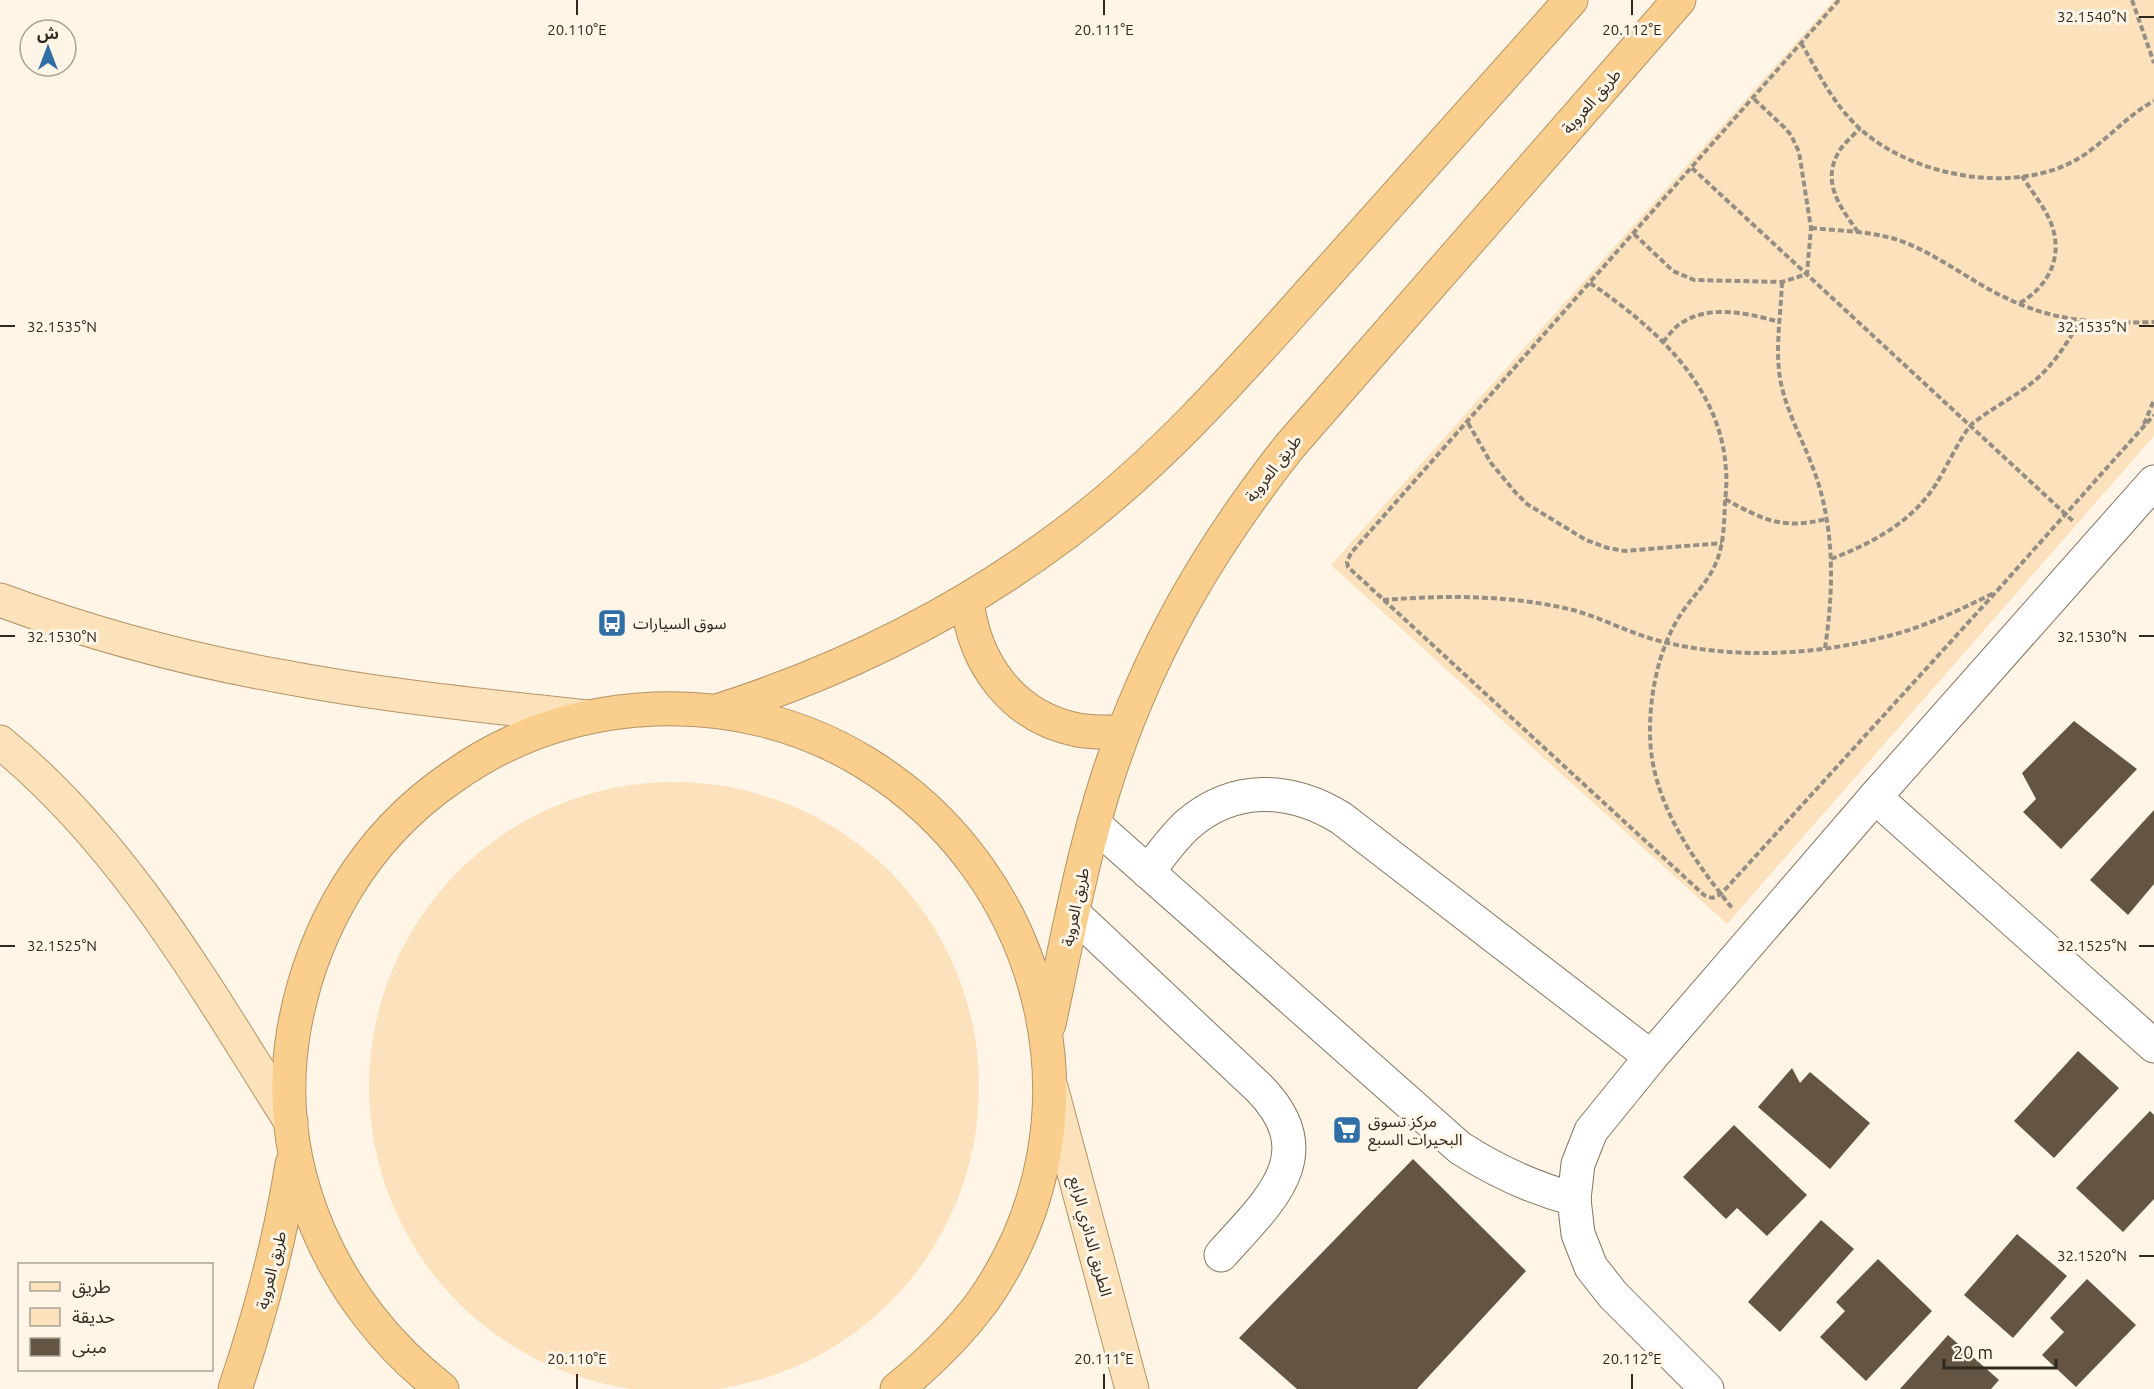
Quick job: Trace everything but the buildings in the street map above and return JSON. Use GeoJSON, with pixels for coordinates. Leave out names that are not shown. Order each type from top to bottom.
{"type":"FeatureCollection","features":[{"type":"Feature","properties":{"kind":"highway"},"geometry":{"type":"LineString","coordinates":[[717,711],[769,694],[850,660],[919,626],[967,600],[1017,567],[1103,503],[1158,456],[1200,414],[1571,0]]}},
{"type":"Feature","properties":{"kind":"highway","name":"طريق العروبة"},"geometry":{"type":"LineString","coordinates":[[1046,1037],[1094,824],[1123,732],[1149,670],[1211,554],[1248,499],[1289,447],[1679,0]]}},
{"type":"Feature","properties":{"kind":"highway"},"geometry":{"type":"LineString","coordinates":[[967,600],[969,622],[986,665],[999,683],[1016,699],[1035,713],[1077,730],[1123,732]]}},
{"type":"Feature","properties":{"kind":"highway"},"geometry":{"type":"LineString","coordinates":[[442,1389],[392,1345],[363,1311],[339,1273],[319,1233],[304,1191],[292,1135],[289,1080],[300,997],[312,957],[329,918],[362,864],[403,816],[435,788],[470,764],[507,744],[547,728],[587,717],[674,708],[717,711],[762,719],[805,733],[847,752],[886,775],[921,802],[945,826],[981,870],[1005,908],[1024,950],[1035,982],[1046,1037],[1050,1083],[1047,1128],[1040,1174],[1026,1218],[1007,1260],[984,1299],[956,1335],[924,1368],[897,1389]]}},
{"type":"Feature","properties":{"kind":"highway","name":"طريق العروبة"},"geometry":{"type":"LineString","coordinates":[[235,1389],[272,1270],[285,1209],[292,1135]]}},
{"type":"Feature","properties":{"kind":"main road"},"geometry":{"type":"LineString","coordinates":[[0,600],[115,638],[284,677],[369,692],[587,717]]}},
{"type":"Feature","properties":{"kind":"main road"},"geometry":{"type":"LineString","coordinates":[[0,742],[51,788],[124,869],[163,922],[292,1135]]}},
{"type":"Feature","properties":{"kind":"main road","name":"الطريق الدائري الرابع"},"geometry":{"type":"LineString","coordinates":[[1050,1083],[1132,1389]]}},
{"type":"Feature","properties":{"kind":"street"},"geometry":{"type":"LineString","coordinates":[[1707,1389],[1613,1295],[1592,1267],[1578,1234],[1574,1199],[1578,1164],[1591,1131],[1650,1057],[1875,797],[2154,482]]}},
{"type":"Feature","properties":{"kind":"street"},"geometry":{"type":"LineString","coordinates":[[1148,872],[1186,826],[1205,812],[1227,801],[1250,795],[1274,794],[1298,797],[1341,818],[1650,1057]]}},
{"type":"Feature","properties":{"kind":"street"},"geometry":{"type":"LineString","coordinates":[[1875,797],[2154,1046]]}},
{"type":"Feature","properties":{"kind":"street"},"geometry":{"type":"LineString","coordinates":[[1094,824],[1460,1148],[1514,1179],[1544,1191],[1574,1199]]}},
{"type":"Feature","properties":{"kind":"street"},"geometry":{"type":"LineString","coordinates":[[1073,913],[1259,1088],[1272,1101],[1281,1117],[1287,1133],[1289,1151],[1286,1169],[1279,1186],[1269,1201],[1221,1255]]}},
{"type":"Feature","properties":{"kind":"path"},"geometry":{"type":"LineString","coordinates":[[1839,0],[1348,558],[1348,567],[1704,895],[1712,898],[1721,894],[2154,415]]}},
{"type":"Feature","properties":{"kind":"path"},"geometry":{"type":"LineString","coordinates":[[2132,0],[2154,63]]}},
{"type":"Feature","properties":{"kind":"path"},"geometry":{"type":"LineString","coordinates":[[1801,43],[1836,103],[1877,143],[1926,167],[1952,173],[2000,178],[2045,173],[2067,165],[2089,152],[2125,120],[2154,101]]}},
{"type":"Feature","properties":{"kind":"path"},"geometry":{"type":"LineString","coordinates":[[1753,98],[1785,128],[1796,143],[1799,152],[1811,228],[1807,274]]}},
{"type":"Feature","properties":{"kind":"path"},"geometry":{"type":"LineString","coordinates":[[1859,233],[1838,204],[1833,189],[1832,173],[1841,149],[1860,128]]}},
{"type":"Feature","properties":{"kind":"path"},"geometry":{"type":"LineString","coordinates":[[1692,168],[2099,544]]}},
{"type":"Feature","properties":{"kind":"path"},"geometry":{"type":"LineString","coordinates":[[2020,303],[2034,295],[2045,282],[2053,267],[2056,250],[2054,232],[2048,216],[2022,176]]}},
{"type":"Feature","properties":{"kind":"path"},"geometry":{"type":"LineString","coordinates":[[1811,228],[1876,235],[1905,242],[1940,259],[2003,297],[2056,316],[2080,321],[2154,322]]}},
{"type":"Feature","properties":{"kind":"path"},"geometry":{"type":"LineString","coordinates":[[1634,234],[1673,271],[1694,280],[1782,282],[1807,274]]}},
{"type":"Feature","properties":{"kind":"path"},"geometry":{"type":"LineString","coordinates":[[1782,282],[1780,377],[1784,396],[1814,470],[1826,519],[1831,559],[1829,620],[1825,648]]}},
{"type":"Feature","properties":{"kind":"path"},"geometry":{"type":"LineString","coordinates":[[1590,283],[1616,300],[1663,342],[1698,383],[1714,414],[1722,445],[1726,471],[1722,543],[1716,564],[1705,584],[1679,617],[1666,643],[1652,703],[1649,731],[1652,759],[1665,806],[1676,828],[1721,894],[1754,937]]}},
{"type":"Feature","properties":{"kind":"path"},"geometry":{"type":"LineString","coordinates":[[1663,342],[1680,323],[1695,315],[1733,312],[1780,322]]}},
{"type":"Feature","properties":{"kind":"path"},"geometry":{"type":"LineString","coordinates":[[1831,559],[1875,540],[1906,519],[1937,483],[1971,426],[2031,383],[2052,363],[2080,321]]}},
{"type":"Feature","properties":{"kind":"path"},"geometry":{"type":"LineString","coordinates":[[2143,428],[2154,400]]}},
{"type":"Feature","properties":{"kind":"path"},"geometry":{"type":"LineString","coordinates":[[1468,423],[1491,463],[1527,504],[1586,540],[1625,551],[1722,543]]}},
{"type":"Feature","properties":{"kind":"path"},"geometry":{"type":"LineString","coordinates":[[1725,499],[1756,517],[1771,522],[1806,524],[1826,519]]}},
{"type":"Feature","properties":{"kind":"path"},"geometry":{"type":"LineString","coordinates":[[1382,600],[1446,597],[1523,600],[1576,611],[1666,643],[1721,651],[1761,652],[1844,646],[1886,637],[1959,610],[1996,592]]}},
{"type":"Feature","properties":{"kind":"green space"},"geometry":{"type":"Polygon","coordinates":[[[1834,0],[2154,0],[2154,436],[1727,924],[1331,565],[1834,0]]]}},
{"type":"Feature","properties":{"kind":"green space"},"geometry":{"type":"Polygon","coordinates":[[[644,783],[704,783],[763,795],[818,818],[867,851],[890,871],[910,894],[943,943],[966,998],[978,1057],[978,1117],[966,1176],[943,1231],[910,1280],[890,1303],[867,1323],[818,1356],[763,1379],[710,1390],[638,1390],[585,1379],[530,1356],[481,1323],[458,1303],[438,1280],[405,1231],[382,1176],[370,1117],[370,1057],[382,998],[405,943],[438,894],[458,871],[481,851],[530,818],[585,795],[644,783]]]}},
{"type":"Feature","properties":{"kind":"place","name":"سوق السيارات"},"geometry":{"type":"Point","coordinates":[612,623]}},
{"type":"Feature","properties":{"kind":"place","name":"مركز تسوق البحيرات السبع"},"geometry":{"type":"Point","coordinates":[1347,1130]}}]}
